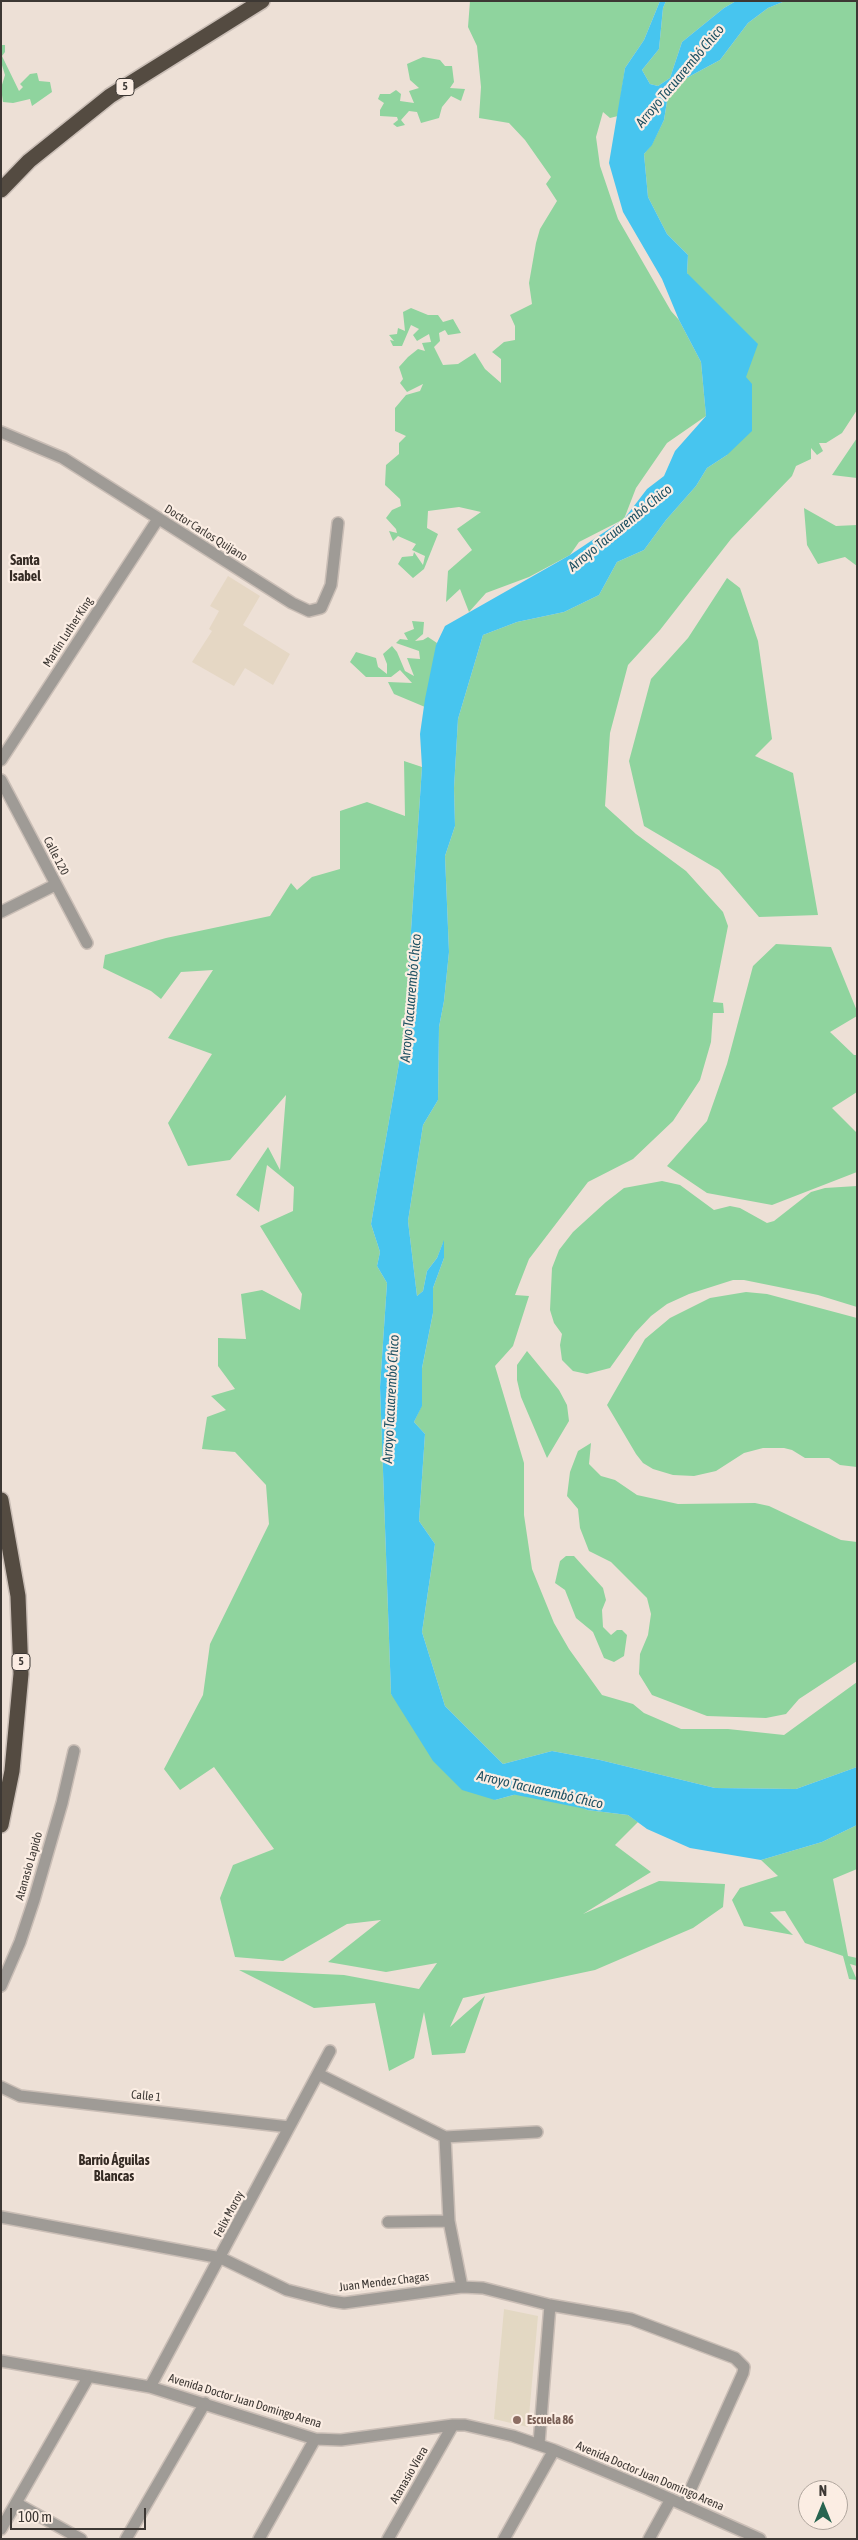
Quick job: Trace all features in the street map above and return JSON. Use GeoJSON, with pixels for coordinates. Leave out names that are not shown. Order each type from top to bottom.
{"type":"FeatureCollection","features":[{"type":"Feature","properties":{"kind":"highway","name":"5"},"geometry":{"type":"LineString","coordinates":[[1,190],[29,161],[110,96],[262,1]]}},
{"type":"Feature","properties":{"kind":"highway","name":"5"},"geometry":{"type":"LineString","coordinates":[[1,1500],[18,1596],[21,1674],[12,1771],[1,1825]]}},
{"type":"Feature","properties":{"kind":"street","name":"Doctor Carlos Quijano"},"geometry":{"type":"LineString","coordinates":[[1,432],[63,458],[292,603],[308,611],[321,608],[331,585],[338,523]]}},
{"type":"Feature","properties":{"kind":"street","name":"Martin Luther King"},"geometry":{"type":"LineString","coordinates":[[1,760],[158,519]]}},
{"type":"Feature","properties":{"kind":"street","name":"Calle 120"},"geometry":{"type":"LineString","coordinates":[[1,780],[87,943]]}},
{"type":"Feature","properties":{"kind":"street"},"geometry":{"type":"LineString","coordinates":[[1,912],[56,885]]}},
{"type":"Feature","properties":{"kind":"street","name":"Atanasio Lapido"},"geometry":{"type":"LineString","coordinates":[[1,1986],[20,1942],[34,1900],[62,1804],[74,1751]]}},
{"type":"Feature","properties":{"kind":"street","name":"Felix Moroy"},"geometry":{"type":"LineString","coordinates":[[150,2387],[330,2052]]}},
{"type":"Feature","properties":{"kind":"street"},"geometry":{"type":"LineString","coordinates":[[318,2074],[445,2136],[537,2132]]}},
{"type":"Feature","properties":{"kind":"street","name":"Calle 1"},"geometry":{"type":"LineString","coordinates":[[1,2087],[20,2096],[289,2128]]}},
{"type":"Feature","properties":{"kind":"street"},"geometry":{"type":"LineString","coordinates":[[445,2136],[449,2221],[462,2286]]}},
{"type":"Feature","properties":{"kind":"street","name":"Juan Mendez Chagas"},"geometry":{"type":"LineString","coordinates":[[1,2218],[221,2258],[287,2290],[344,2303],[462,2286],[483,2288],[550,2305],[631,2319],[741,2361],[744,2367],[743,2373],[684,2504]]}},
{"type":"Feature","properties":{"kind":"street"},"geometry":{"type":"LineString","coordinates":[[388,2222],[449,2221]]}},
{"type":"Feature","properties":{"kind":"street"},"geometry":{"type":"LineString","coordinates":[[539,2444],[550,2305]]}},
{"type":"Feature","properties":{"kind":"street","name":"Avenida Doctor Juan Domingo Arena"},"geometry":{"type":"LineString","coordinates":[[1,2361],[150,2387],[315,2439],[342,2440],[453,2425],[480,2428],[539,2444],[684,2504],[745,2536],[760,2539]]}},
{"type":"Feature","properties":{"kind":"street"},"geometry":{"type":"LineString","coordinates":[[1,2529],[89,2376]]}},
{"type":"Feature","properties":{"kind":"street"},"geometry":{"type":"LineString","coordinates":[[126,2539],[205,2403]]}},
{"type":"Feature","properties":{"kind":"street","name":"Atanasio Viera"},"geometry":{"type":"LineString","coordinates":[[388,2539],[453,2425]]}},
{"type":"Feature","properties":{"kind":"street"},"geometry":{"type":"LineString","coordinates":[[259,2539],[315,2439]]}},
{"type":"Feature","properties":{"kind":"street"},"geometry":{"type":"LineString","coordinates":[[504,2539],[554,2450]]}},
{"type":"Feature","properties":{"kind":"street"},"geometry":{"type":"LineString","coordinates":[[649,2539],[671,2499]]}},
{"type":"Feature","properties":{"kind":"street"},"geometry":{"type":"LineString","coordinates":[[16,2503],[81,2539]]}},
{"type":"Feature","properties":{"kind":"shaded area"},"geometry":{"type":"Polygon","coordinates":[[[228,576],[260,596],[243,625],[290,654],[273,685],[245,668],[234,686],[192,662],[212,631],[209,629],[219,611],[210,606],[228,576]]]}},
{"type":"Feature","properties":{"kind":"shaded area"},"geometry":{"type":"Polygon","coordinates":[[[504,2309],[538,2316],[528,2427],[494,2419],[504,2309]]]}},
{"type":"Feature","properties":{"kind":"green space"},"geometry":{"type":"Polygon","coordinates":[[[470,1],[660,1],[644,40],[625,68],[618,116],[610,118],[603,112],[596,137],[600,166],[618,219],[671,311],[679,320],[701,362],[706,416],[667,443],[636,488],[624,519],[579,542],[570,555],[529,577],[486,593],[469,612],[460,589],[446,602],[448,571],[472,550],[457,529],[481,512],[459,507],[428,511],[427,528],[438,534],[424,569],[413,578],[398,564],[402,557],[413,556],[414,552],[423,565],[425,556],[412,550],[416,544],[398,536],[393,541],[389,531],[397,533],[396,529],[386,518],[392,510],[401,506],[400,499],[385,485],[386,465],[399,454],[399,443],[406,436],[395,431],[395,408],[406,395],[420,391],[423,384],[407,392],[400,383],[403,379],[399,367],[418,349],[425,351],[422,343],[431,342],[429,334],[417,341],[413,335],[419,329],[411,325],[402,346],[393,346],[390,340],[394,341],[389,335],[397,334],[398,328],[405,331],[403,312],[411,308],[428,315],[438,315],[443,322],[453,319],[461,333],[448,335],[445,330],[439,333],[440,341],[434,347],[443,365],[458,364],[475,353],[485,369],[501,383],[501,359],[492,352],[504,342],[515,340],[515,326],[510,315],[532,304],[529,283],[536,243],[540,229],[557,201],[546,184],[551,177],[525,140],[509,123],[479,118],[481,87],[477,46],[468,27],[470,1]]]}},
{"type":"Feature","properties":{"kind":"green space"},"geometry":{"type":"Polygon","coordinates":[[[666,1],[736,1],[724,8],[682,42],[670,78],[658,86],[650,84],[642,70],[659,49],[663,8],[666,1]]]}},
{"type":"Feature","properties":{"kind":"green space"},"geometry":{"type":"Polygon","coordinates":[[[785,1],[857,1],[857,410],[842,433],[826,443],[819,443],[823,451],[817,455],[811,448],[811,459],[796,466],[792,476],[731,539],[660,630],[628,665],[610,733],[605,806],[636,834],[686,871],[723,912],[728,926],[713,1002],[723,1003],[724,1013],[713,1013],[711,1042],[700,1080],[673,1121],[633,1159],[588,1182],[529,1259],[515,1295],[529,1296],[513,1346],[495,1366],[524,1463],[524,1515],[532,1569],[554,1623],[569,1649],[602,1695],[633,1704],[644,1713],[681,1729],[728,1729],[784,1735],[857,1682],[857,1767],[796,1789],[715,1788],[600,1760],[552,1751],[503,1764],[445,1706],[422,1632],[435,1544],[419,1521],[425,1434],[414,1422],[422,1405],[422,1368],[433,1313],[433,1288],[444,1258],[443,1243],[437,1258],[427,1271],[423,1291],[417,1296],[408,1221],[423,1125],[438,1100],[439,1027],[444,1001],[449,952],[445,856],[455,826],[454,788],[458,719],[483,635],[517,622],[564,612],[599,595],[617,562],[644,550],[666,520],[696,486],[707,468],[727,455],[746,377],[687,273],[688,255],[667,234],[648,197],[644,154],[652,144],[664,120],[668,95],[681,81],[720,60],[748,23],[768,8],[785,1]]]}},
{"type":"Feature","properties":{"kind":"green space"},"geometry":{"type":"Polygon","coordinates":[[[1,45],[5,45],[5,52],[2,56],[19,91],[23,87],[20,84],[30,74],[37,73],[39,81],[50,82],[52,92],[32,106],[30,99],[13,103],[3,102],[1,88],[5,75],[1,62],[1,45]]]}},
{"type":"Feature","properties":{"kind":"green space"},"geometry":{"type":"Polygon","coordinates":[[[423,57],[440,60],[445,66],[452,66],[454,82],[450,88],[465,89],[461,101],[451,96],[442,107],[439,118],[421,123],[417,112],[409,111],[401,120],[405,125],[397,127],[393,124],[398,120],[397,117],[380,116],[380,110],[384,103],[378,99],[380,94],[390,94],[396,90],[401,94],[400,101],[414,103],[409,91],[419,88],[410,80],[407,64],[423,57]]]}},
{"type":"Feature","properties":{"kind":"green space"},"geometry":{"type":"Polygon","coordinates":[[[857,438],[857,478],[832,475],[857,438]]]}},
{"type":"Feature","properties":{"kind":"green space"},"geometry":{"type":"Polygon","coordinates":[[[804,508],[836,526],[857,525],[857,566],[845,557],[818,564],[807,545],[804,508]]]}},
{"type":"Feature","properties":{"kind":"green space"},"geometry":{"type":"Polygon","coordinates":[[[727,578],[740,588],[758,641],[772,739],[755,756],[793,773],[818,915],[759,917],[719,870],[644,826],[629,761],[651,679],[688,638],[727,578]]]}},
{"type":"Feature","properties":{"kind":"green space"},"geometry":{"type":"Polygon","coordinates":[[[412,621],[424,622],[423,634],[415,641],[428,637],[437,643],[425,707],[394,694],[388,682],[412,683],[400,670],[391,677],[366,677],[350,662],[356,652],[376,658],[378,667],[387,674],[387,664],[383,654],[392,646],[397,652],[405,671],[414,676],[407,658],[420,659],[419,651],[396,643],[400,639],[408,640],[404,633],[414,629],[412,621]]]}},
{"type":"Feature","properties":{"kind":"green space"},"geometry":{"type":"Polygon","coordinates":[[[404,761],[422,767],[404,1035],[371,1224],[380,1252],[377,1266],[387,1283],[380,1387],[391,1694],[495,1800],[546,1786],[587,1810],[628,1815],[638,1822],[615,1845],[651,1872],[583,1914],[659,1881],[725,1884],[723,1907],[693,1928],[595,1970],[463,1998],[450,2027],[485,1996],[465,2053],[432,2055],[424,2012],[414,2058],[389,2071],[375,2003],[314,2008],[239,1970],[344,1975],[419,1989],[437,1963],[386,1972],[328,1962],[381,1920],[347,1924],[283,1961],[235,1957],[220,1898],[233,1865],[274,1849],[214,1767],[180,1790],[164,1769],[203,1695],[210,1644],[269,1524],[266,1485],[235,1452],[202,1449],[207,1417],[226,1410],[211,1396],[235,1389],[218,1366],[218,1338],[246,1339],[241,1294],[262,1290],[300,1310],[302,1294],[260,1226],[293,1211],[294,1187],[267,1165],[259,1212],[236,1195],[268,1147],[280,1170],[286,1095],[230,1160],[188,1166],[168,1123],[212,1054],[168,1038],[213,970],[181,972],[161,999],[151,991],[103,968],[105,955],[166,938],[270,916],[291,883],[297,890],[312,877],[340,869],[340,811],[367,802],[405,816],[404,761]]]}},
{"type":"Feature","properties":{"kind":"green space"},"geometry":{"type":"Polygon","coordinates":[[[776,944],[831,947],[857,1011],[857,1016],[830,1032],[854,1055],[857,1055],[857,1092],[832,1108],[857,1133],[857,1172],[772,1205],[707,1193],[667,1166],[707,1121],[727,1064],[753,966],[776,944]]]}},
{"type":"Feature","properties":{"kind":"green space"},"geometry":{"type":"Polygon","coordinates":[[[662,1181],[680,1185],[714,1210],[730,1206],[740,1208],[767,1223],[774,1221],[811,1192],[825,1188],[857,1186],[857,1307],[818,1295],[744,1280],[733,1280],[689,1294],[667,1304],[651,1316],[635,1333],[610,1368],[587,1374],[573,1371],[562,1360],[560,1345],[562,1334],[554,1323],[550,1310],[552,1268],[559,1250],[573,1232],[624,1188],[662,1181]]]}},
{"type":"Feature","properties":{"kind":"green space"},"geometry":{"type":"Polygon","coordinates":[[[746,1292],[767,1294],[857,1318],[857,1467],[840,1465],[829,1458],[805,1458],[792,1450],[784,1448],[763,1448],[744,1453],[716,1471],[694,1476],[673,1475],[653,1469],[643,1463],[636,1454],[607,1405],[645,1339],[670,1318],[710,1298],[746,1292]]]}},
{"type":"Feature","properties":{"kind":"green space"},"geometry":{"type":"Polygon","coordinates":[[[527,1351],[559,1390],[567,1405],[569,1421],[547,1458],[521,1397],[517,1380],[517,1365],[527,1351]]]}},
{"type":"Feature","properties":{"kind":"green space"},"geometry":{"type":"Polygon","coordinates":[[[591,1443],[589,1464],[601,1476],[615,1480],[637,1495],[678,1504],[755,1503],[769,1506],[841,1540],[857,1542],[857,1661],[799,1699],[786,1714],[766,1718],[707,1716],[652,1695],[639,1674],[640,1654],[648,1635],[651,1614],[647,1598],[611,1562],[589,1551],[580,1528],[578,1509],[567,1496],[570,1472],[578,1451],[591,1443]]]}},
{"type":"Feature","properties":{"kind":"green space"},"geometry":{"type":"Polygon","coordinates":[[[566,1556],[574,1556],[603,1588],[606,1600],[602,1610],[603,1627],[611,1635],[617,1630],[622,1630],[627,1635],[624,1656],[614,1662],[604,1658],[593,1632],[576,1618],[565,1590],[555,1583],[560,1561],[566,1556]]]}},
{"type":"Feature","properties":{"kind":"green space"},"geometry":{"type":"Polygon","coordinates":[[[857,1825],[857,1869],[833,1879],[848,1956],[857,1958],[857,1966],[850,1964],[857,1980],[849,1979],[843,1956],[805,1943],[785,1911],[770,1912],[793,1935],[744,1926],[732,1900],[740,1888],[778,1876],[761,1860],[822,1842],[857,1825]]]}},
{"type":"Feature","properties":{"kind":"water"},"geometry":{"type":"Polygon","coordinates":[[[660,1],[666,1],[663,8],[659,49],[642,70],[650,84],[658,86],[670,78],[682,42],[724,8],[736,1],[785,1],[768,8],[748,23],[720,60],[681,81],[668,95],[664,120],[652,145],[644,154],[648,197],[667,234],[688,255],[687,273],[758,344],[746,377],[752,384],[752,431],[727,455],[707,468],[696,486],[666,520],[644,550],[617,562],[599,595],[564,612],[517,622],[483,635],[458,719],[454,788],[455,826],[445,856],[449,952],[444,1001],[439,1027],[438,1100],[423,1125],[408,1221],[417,1296],[423,1291],[427,1271],[437,1258],[444,1240],[444,1258],[433,1288],[433,1313],[422,1368],[422,1406],[414,1422],[425,1434],[419,1521],[435,1544],[422,1632],[445,1706],[503,1764],[552,1751],[600,1760],[715,1788],[796,1789],[857,1767],[857,1825],[822,1842],[761,1860],[690,1848],[647,1829],[628,1815],[587,1810],[546,1786],[495,1800],[462,1790],[433,1761],[391,1694],[380,1387],[387,1283],[377,1266],[380,1252],[371,1224],[404,1035],[422,767],[420,734],[425,699],[436,645],[445,626],[570,555],[624,519],[647,489],[664,476],[675,451],[706,416],[701,362],[679,320],[662,279],[623,212],[609,163],[625,68],[644,40],[660,1]]]}},
{"type":"Feature","properties":{"kind":"waterway","name":"Arroyo Tacuarembó Chico"},"geometry":{"type":"LineString","coordinates":[[512,1786],[586,1801]]}},
{"type":"Feature","properties":{"kind":"place","name":"Escuela 86"},"geometry":{"type":"Point","coordinates":[517,2420]}},
{"type":"Feature","properties":{"kind":"district","name":"Santa Isabel"},"geometry":{"type":"Point","coordinates":[25,570]}},
{"type":"Feature","properties":{"kind":"district","name":"Barrio Águilas Blancas"},"geometry":{"type":"Point","coordinates":[114,2170]}}]}
